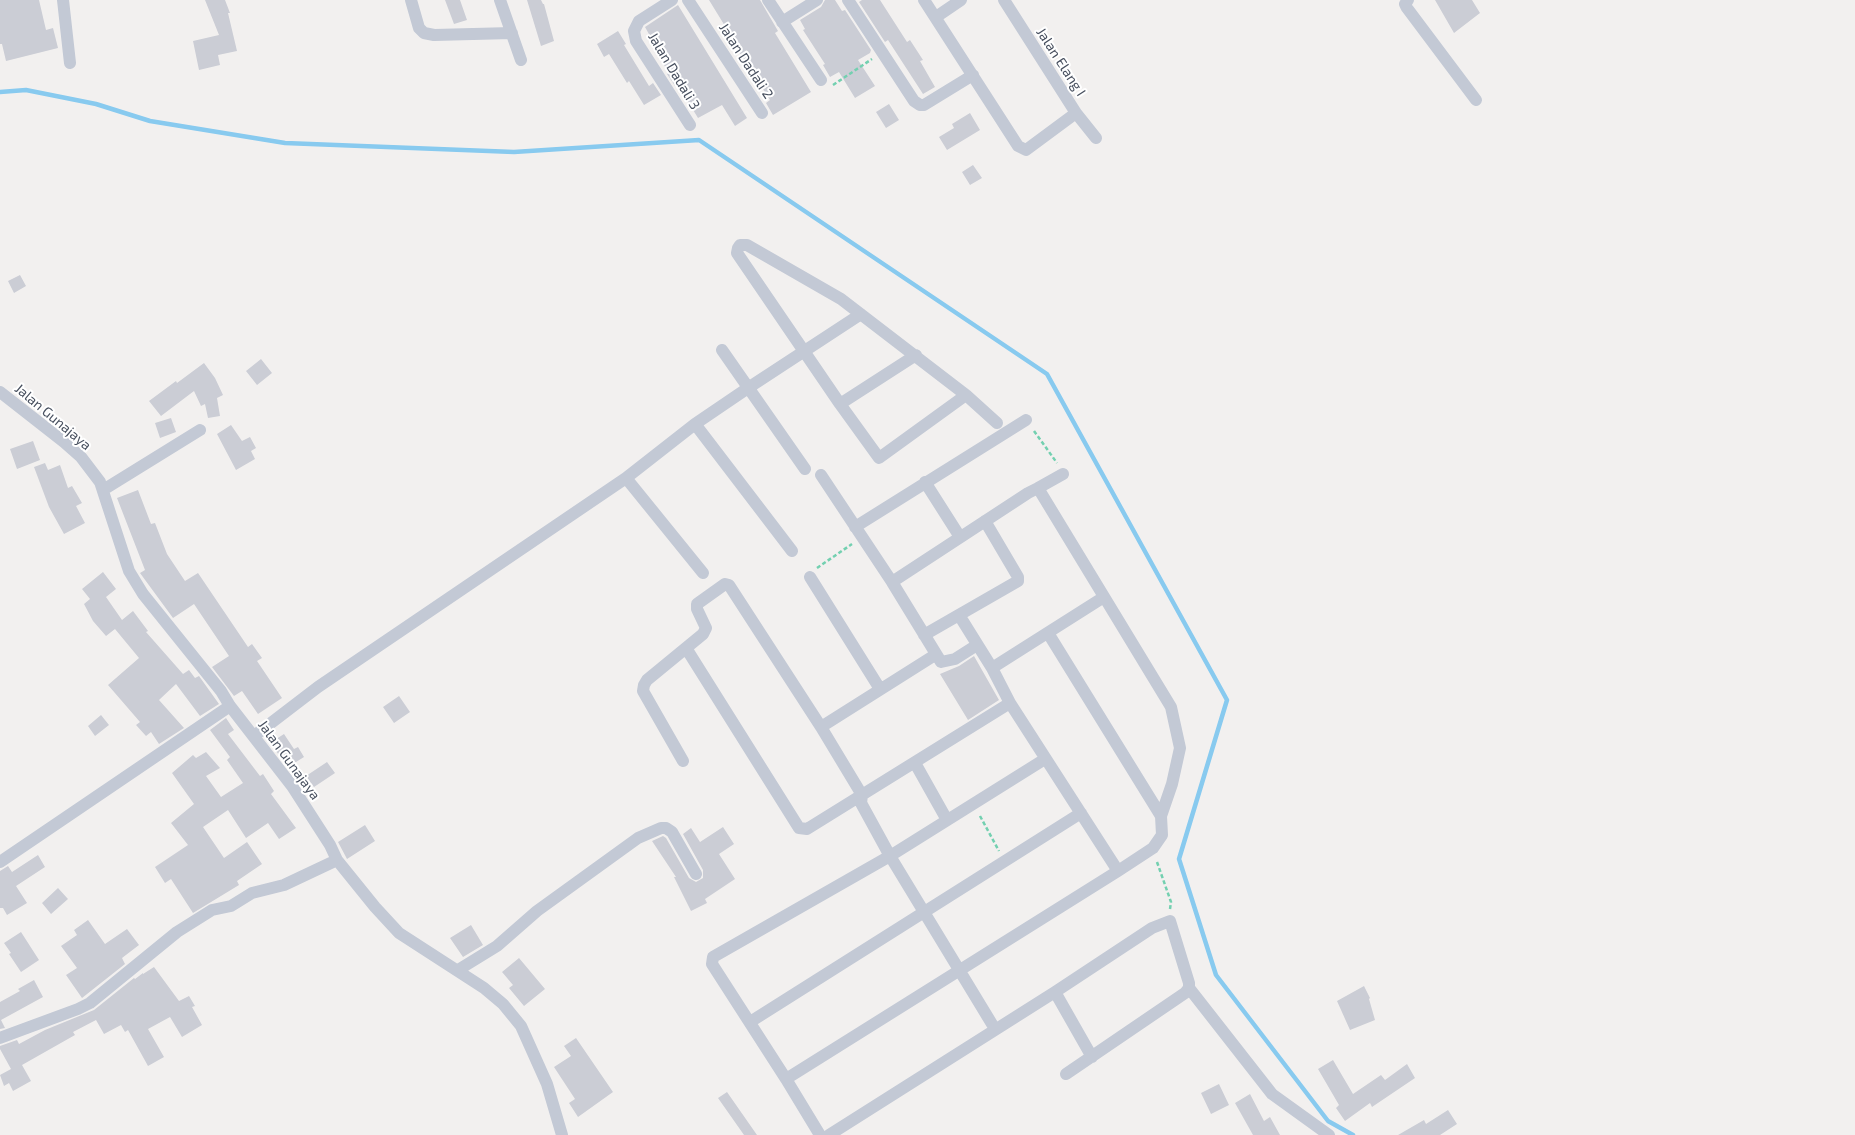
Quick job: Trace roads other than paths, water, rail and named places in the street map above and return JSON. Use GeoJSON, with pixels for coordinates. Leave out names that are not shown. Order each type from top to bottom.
{"type":"FeatureCollection","features":[{"type":"Feature","properties":{"kind":"street"},"geometry":{"type":"LineString","coordinates":[[63,0],[70,63]]}},
{"type":"Feature","properties":{"kind":"street"},"geometry":{"type":"LineString","coordinates":[[411,0],[419,28],[424,33],[434,35],[512,33]]}},
{"type":"Feature","properties":{"kind":"street"},"geometry":{"type":"LineString","coordinates":[[500,0],[521,60]]}},
{"type":"Feature","properties":{"kind":"street","name":"Jalan Dadali 3"},"geometry":{"type":"LineString","coordinates":[[672,0],[639,21],[634,31],[636,40],[690,125]]}},
{"type":"Feature","properties":{"kind":"street","name":"Jalan Dadali 2"},"geometry":{"type":"LineString","coordinates":[[688,0],[762,113]]}},
{"type":"Feature","properties":{"kind":"street"},"geometry":{"type":"LineString","coordinates":[[768,0],[821,80]]}},
{"type":"Feature","properties":{"kind":"street"},"geometry":{"type":"LineString","coordinates":[[782,22],[817,0]]}},
{"type":"Feature","properties":{"kind":"street"},"geometry":{"type":"LineString","coordinates":[[848,0],[914,101],[920,105],[924,105],[973,75]]}},
{"type":"Feature","properties":{"kind":"street"},"geometry":{"type":"LineString","coordinates":[[924,0],[1018,146],[1022,149],[1026,150],[1076,113]]}},
{"type":"Feature","properties":{"kind":"street"},"geometry":{"type":"LineString","coordinates":[[936,18],[961,0]]}},
{"type":"Feature","properties":{"kind":"street","name":"Jalan Elang I"},"geometry":{"type":"LineString","coordinates":[[1004,0],[1076,113],[1096,138]]}},
{"type":"Feature","properties":{"kind":"street"},"geometry":{"type":"LineString","coordinates":[[1408,0],[1405,4],[1407,8],[1476,100]]}},
{"type":"Feature","properties":{"kind":"street"},"geometry":{"type":"LineString","coordinates":[[966,395],[879,458],[736,253],[740,245],[747,245],[841,299],[916,355],[966,395],[997,423]]}},
{"type":"Feature","properties":{"kind":"street"},"geometry":{"type":"LineString","coordinates":[[254,736],[318,687],[626,478],[695,424],[803,350],[861,314]]}},
{"type":"Feature","properties":{"kind":"street"},"geometry":{"type":"LineString","coordinates":[[722,350],[805,469]]}},
{"type":"Feature","properties":{"kind":"street"},"geometry":{"type":"LineString","coordinates":[[840,404],[916,355]]}},
{"type":"Feature","properties":{"kind":"street","name":"Jalan Gunajaya"},"geometry":{"type":"LineString","coordinates":[[0,392],[81,457],[100,482],[129,572],[143,594],[187,647],[292,786],[330,845],[337,860],[375,907],[399,933],[484,988],[503,1004],[521,1026],[547,1084],[562,1135]]}},
{"type":"Feature","properties":{"kind":"street"},"geometry":{"type":"LineString","coordinates":[[858,532],[925,482],[1026,420]]}},
{"type":"Feature","properties":{"kind":"street"},"geometry":{"type":"LineString","coordinates":[[695,424],[792,551]]}},
{"type":"Feature","properties":{"kind":"street"},"geometry":{"type":"LineString","coordinates":[[103,490],[200,430]]}},
{"type":"Feature","properties":{"kind":"street"},"geometry":{"type":"LineString","coordinates":[[892,582],[1028,493],[1063,474]]}},
{"type":"Feature","properties":{"kind":"street"},"geometry":{"type":"LineString","coordinates":[[821,475],[892,582],[941,662],[954,659],[977,645]]}},
{"type":"Feature","properties":{"kind":"street"},"geometry":{"type":"LineString","coordinates":[[626,478],[703,573]]}},
{"type":"Feature","properties":{"kind":"street"},"geometry":{"type":"LineString","coordinates":[[925,482],[960,537]]}},
{"type":"Feature","properties":{"kind":"street"},"geometry":{"type":"LineString","coordinates":[[786,1079],[1118,871],[1153,848],[1162,835],[1161,816],[1172,784],[1180,748],[1171,707],[1038,488]]}},
{"type":"Feature","properties":{"kind":"street"},"geometry":{"type":"LineString","coordinates":[[924,636],[1018,581],[1018,577],[985,521]]}},
{"type":"Feature","properties":{"kind":"street"},"geometry":{"type":"LineString","coordinates":[[810,577],[880,689]]}},
{"type":"Feature","properties":{"kind":"street"},"geometry":{"type":"LineString","coordinates":[[682,761],[643,691],[647,680],[702,634],[706,628],[697,609],[697,604],[725,584],[729,585],[821,727],[862,795],[861,804],[890,856],[995,1029]]}},
{"type":"Feature","properties":{"kind":"street"},"geometry":{"type":"LineString","coordinates":[[992,668],[1104,597]]}},
{"type":"Feature","properties":{"kind":"street"},"geometry":{"type":"LineString","coordinates":[[958,615],[992,668],[1010,703],[1118,871]]}},
{"type":"Feature","properties":{"kind":"street"},"geometry":{"type":"LineString","coordinates":[[1048,633],[1161,816]]}},
{"type":"Feature","properties":{"kind":"street"},"geometry":{"type":"LineString","coordinates":[[686,648],[800,828],[807,828],[1010,703]]}},
{"type":"Feature","properties":{"kind":"street"},"geometry":{"type":"LineString","coordinates":[[821,727],[936,655]]}},
{"type":"Feature","properties":{"kind":"street"},"geometry":{"type":"LineString","coordinates":[[0,862],[230,706]]}},
{"type":"Feature","properties":{"kind":"street"},"geometry":{"type":"LineString","coordinates":[[820,1135],[712,964],[713,957],[890,856],[1045,759]]}},
{"type":"Feature","properties":{"kind":"street"},"geometry":{"type":"LineString","coordinates":[[915,763],[947,820]]}},
{"type":"Feature","properties":{"kind":"street"},"geometry":{"type":"LineString","coordinates":[[750,1022],[1081,813]]}},
{"type":"Feature","properties":{"kind":"street"},"geometry":{"type":"LineString","coordinates":[[458,970],[497,946],[537,911],[638,838],[661,828],[666,828],[672,832],[696,874]]}},
{"type":"Feature","properties":{"kind":"street"},"geometry":{"type":"LineString","coordinates":[[0,1038],[71,1012],[90,1003],[177,932],[212,910],[232,906],[252,893],[284,885],[337,860]]}},
{"type":"Feature","properties":{"kind":"street"},"geometry":{"type":"LineString","coordinates":[[829,1135],[1055,992],[1152,928],[1170,920],[1189,988],[1272,1094],[1329,1135]]}},
{"type":"Feature","properties":{"kind":"street"},"geometry":{"type":"LineString","coordinates":[[1066,1074],[1185,993],[1189,988]]}},
{"type":"Feature","properties":{"kind":"street"},"geometry":{"type":"LineString","coordinates":[[1055,992],[1092,1057]]}},
{"type":"Feature","properties":{"kind":"waterway"},"geometry":{"type":"LineString","coordinates":[[0,92],[26,90],[96,104],[150,121],[285,143],[514,152],[699,140],[1047,374],[1227,700],[1179,859],[1216,975],[1328,1121],[1353,1135]]}}]}
